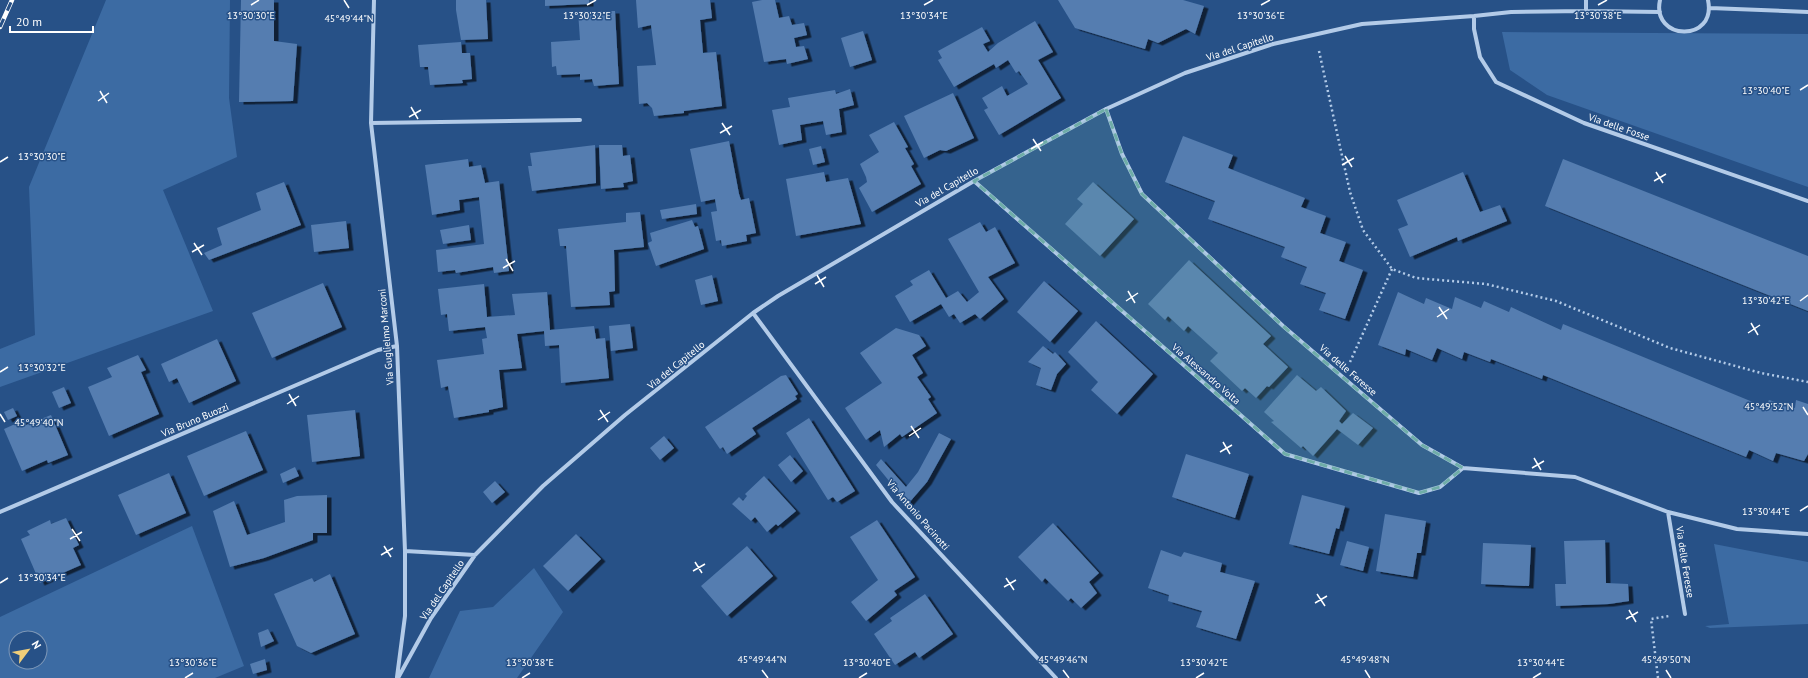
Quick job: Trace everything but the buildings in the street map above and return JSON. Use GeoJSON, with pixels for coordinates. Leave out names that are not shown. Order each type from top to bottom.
{"type":"FeatureCollection","features":[{"type":"Feature","properties":{"kind":"street","name":"Via Guglielmo Marconi"},"geometry":{"type":"LineString","coordinates":[[374,0],[371,123],[396,346],[405,551],[405,616],[398,678]]}},
{"type":"Feature","properties":{"kind":"street"},"geometry":{"type":"LineString","coordinates":[[1586,0],[1586,11]]}},
{"type":"Feature","properties":{"kind":"street"},"geometry":{"type":"LineString","coordinates":[[1660,0],[1660,12],[1664,22],[1671,29],[1681,32],[1691,32],[1701,27],[1707,19],[1710,8],[1708,0]]}},
{"type":"Feature","properties":{"kind":"street"},"geometry":{"type":"LineString","coordinates":[[1710,8],[1808,12]]}},
{"type":"Feature","properties":{"kind":"street","name":"Via del Capitello"},"geometry":{"type":"LineString","coordinates":[[398,678],[431,618],[475,555],[544,486],[625,415],[753,313],[778,296],[974,181],[1106,109],[1185,73],[1273,44],[1362,24],[1511,12],[1660,12]]}},
{"type":"Feature","properties":{"kind":"street","name":"Via delle Fosse"},"geometry":{"type":"LineString","coordinates":[[1474,16],[1474,29],[1480,57],[1496,82],[1584,123],[1808,201]]}},
{"type":"Feature","properties":{"kind":"street","name":"Via delle Feresse"},"geometry":{"type":"LineString","coordinates":[[1106,109],[1122,154],[1142,194],[1283,326],[1422,445],[1463,468],[1575,477],[1668,512],[1737,529],[1808,534]]}},
{"type":"Feature","properties":{"kind":"street"},"geometry":{"type":"LineString","coordinates":[[371,123],[580,120]]}},
{"type":"Feature","properties":{"kind":"street","name":"Via Alessandro Volta"},"geometry":{"type":"LineString","coordinates":[[974,181],[1284,454],[1419,493],[1440,487],[1463,468]]}},
{"type":"Feature","properties":{"kind":"street","name":"Via Antonio Pacinotti"},"geometry":{"type":"LineString","coordinates":[[753,313],[892,502],[1056,678]]}},
{"type":"Feature","properties":{"kind":"street","name":"Via Bruno Buozzi"},"geometry":{"type":"LineString","coordinates":[[0,512],[378,350],[396,346]]}},
{"type":"Feature","properties":{"kind":"street","name":"Via delle Feresse"},"geometry":{"type":"LineString","coordinates":[[1668,512],[1685,614]]}},
{"type":"Feature","properties":{"kind":"street"},"geometry":{"type":"LineString","coordinates":[[405,551],[475,555]]}},
{"type":"Feature","properties":{"kind":"path"},"geometry":{"type":"LineString","coordinates":[[1315,34],[1350,192],[1364,230],[1392,270],[1416,278],[1486,284],[1556,301],[1670,348],[1761,373],[1808,382]]}},
{"type":"Feature","properties":{"kind":"path"},"geometry":{"type":"LineString","coordinates":[[1344,377],[1392,270]]}},
{"type":"Feature","properties":{"kind":"path"},"geometry":{"type":"LineString","coordinates":[[1658,678],[1651,619],[1685,614]]}},
{"type":"Feature","properties":{"kind":"highlighted area"},"geometry":{"type":"Polygon","coordinates":[[[1106,109],[1122,154],[1142,194],[1283,326],[1422,445],[1463,468],[1440,487],[1419,493],[1285,454],[974,181],[1106,109]]]}},
{"type":"Feature","properties":{"kind":"shaded area"},"geometry":{"type":"Polygon","coordinates":[[[106,0],[230,0],[229,98],[237,157],[163,190],[213,311],[0,387],[0,349],[35,335],[29,187],[106,0]]]}},
{"type":"Feature","properties":{"kind":"shaded area"},"geometry":{"type":"Polygon","coordinates":[[[1502,32],[1808,34],[1808,187],[1547,95],[1510,70],[1502,32]]]}},
{"type":"Feature","properties":{"kind":"shaded area"},"geometry":{"type":"Polygon","coordinates":[[[192,526],[244,666],[215,678],[0,678],[0,617],[192,526]]]}},
{"type":"Feature","properties":{"kind":"shaded area"},"geometry":{"type":"Polygon","coordinates":[[[1714,544],[1808,562],[1808,624],[1710,628],[1705,626],[1729,624],[1714,544]]]}},
{"type":"Feature","properties":{"kind":"shaded area"},"geometry":{"type":"Polygon","coordinates":[[[534,568],[563,612],[517,678],[429,678],[460,611],[493,607],[534,568]]]}},
{"type":"Feature","properties":{"kind":"railway"},"geometry":{"type":"LineString","coordinates":[[0,27],[12,0]]}}]}
